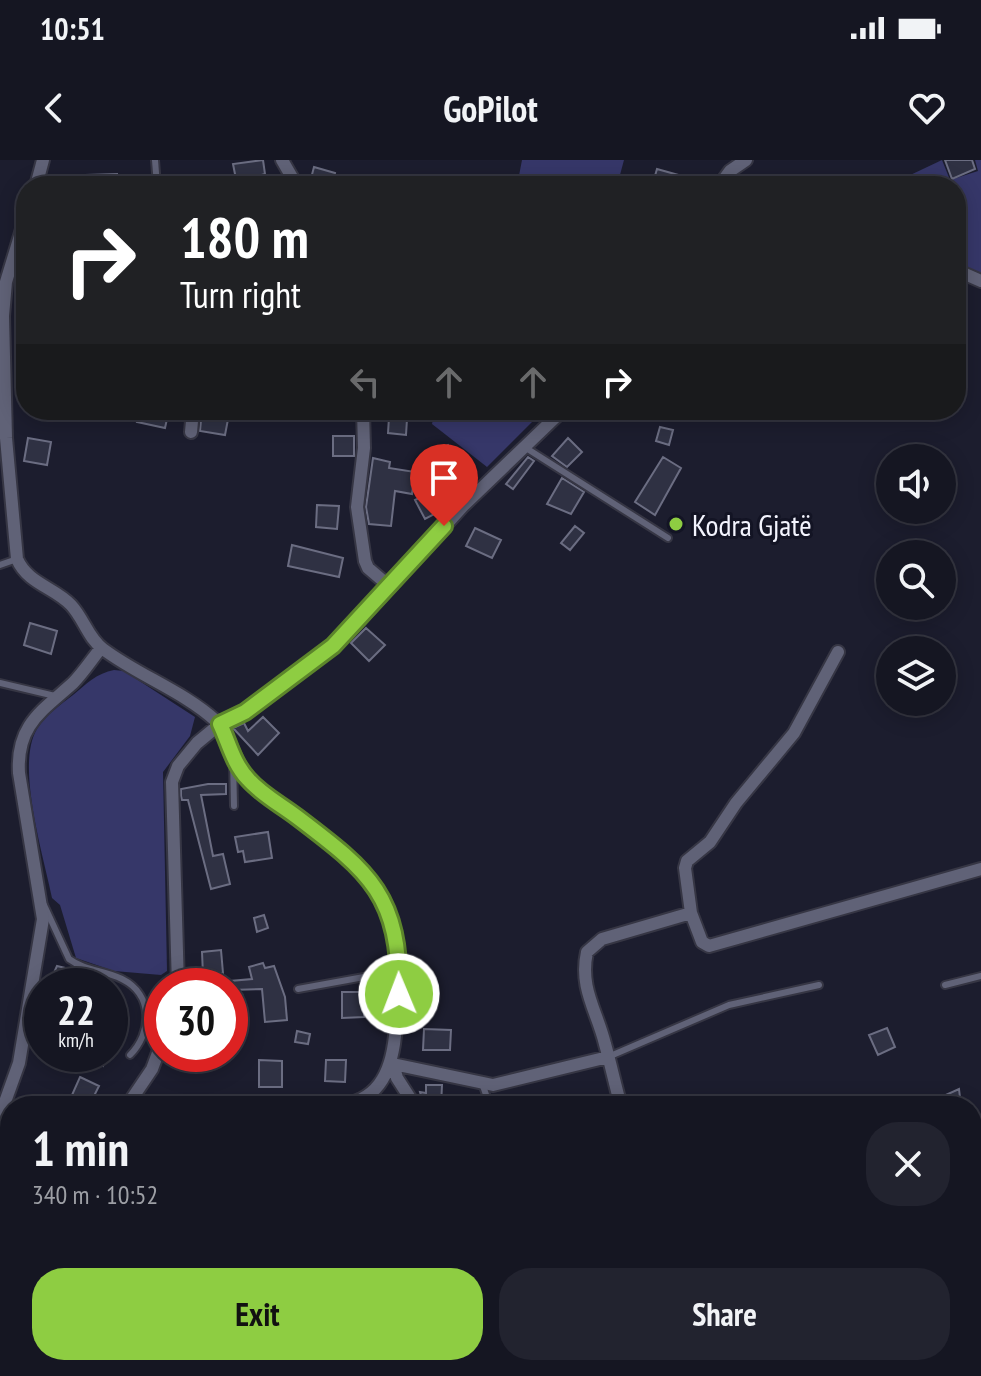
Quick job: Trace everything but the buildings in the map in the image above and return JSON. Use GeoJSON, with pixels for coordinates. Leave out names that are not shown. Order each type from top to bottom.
{"type":"FeatureCollection","features":[{"type":"Feature","properties":{"kind":"street"},"geometry":{"type":"LineString","coordinates":[[726,176],[746,160]]}},
{"type":"Feature","properties":{"kind":"street"},"geometry":{"type":"LineString","coordinates":[[16,249],[6,282],[1,338],[17,559],[27,575],[71,605],[101,648],[195,705],[220,724],[233,758],[260,791],[297,816],[376,886],[390,914],[399,971],[393,1064],[397,1078],[409,1096]]}},
{"type":"Feature","properties":{"kind":"street"},"geometry":{"type":"LineString","coordinates":[[191,432],[192,420]]}},
{"type":"Feature","properties":{"kind":"street"},"geometry":{"type":"LineString","coordinates":[[363,420],[364,448],[357,507],[365,561],[368,568],[389,586]]}},
{"type":"Feature","properties":{"kind":"street"},"geometry":{"type":"LineString","coordinates":[[177,968],[172,782],[184,757],[220,724],[245,712],[333,646],[552,420]]}},
{"type":"Feature","properties":{"kind":"street"},"geometry":{"type":"LineString","coordinates":[[9,1096],[26,1030],[43,904],[19,761],[23,738],[34,718],[72,684],[101,648]]}},
{"type":"Feature","properties":{"kind":"street"},"geometry":{"type":"LineString","coordinates":[[838,652],[794,733],[736,803],[710,842],[687,861],[685,868],[691,913],[702,942],[709,946],[981,869]]}},
{"type":"Feature","properties":{"kind":"street"},"geometry":{"type":"LineString","coordinates":[[618,1096],[585,986],[587,952],[602,939],[691,913]]}},
{"type":"Feature","properties":{"kind":"street"},"geometry":{"type":"LineString","coordinates":[[393,1064],[483,1086],[608,1057]]}},
{"type":"Feature","properties":{"kind":"street"},"geometry":{"type":"LineString","coordinates":[[366,1096],[393,1064]]}},
{"type":"Feature","properties":{"kind":"street"},"geometry":{"type":"LineString","coordinates":[[134,1096],[150,1072]]}},
{"type":"Feature","properties":{"kind":"lane"},"geometry":{"type":"LineString","coordinates":[[523,447],[668,538]]}},
{"type":"Feature","properties":{"kind":"lane"},"geometry":{"type":"LineString","coordinates":[[0,565],[17,559]]}},
{"type":"Feature","properties":{"kind":"lane"},"geometry":{"type":"LineString","coordinates":[[0,683],[55,696]]}},
{"type":"Feature","properties":{"kind":"lane"},"geometry":{"type":"LineString","coordinates":[[233,758],[234,806]]}},
{"type":"Feature","properties":{"kind":"lane"},"geometry":{"type":"LineString","coordinates":[[43,904],[69,959],[122,979],[140,996],[148,1021],[141,1044],[130,1055]]}},
{"type":"Feature","properties":{"kind":"lane"},"geometry":{"type":"LineString","coordinates":[[298,989],[399,971]]}},
{"type":"Feature","properties":{"kind":"lane"},"geometry":{"type":"LineString","coordinates":[[945,985],[981,976]]}},
{"type":"Feature","properties":{"kind":"lane"},"geometry":{"type":"LineString","coordinates":[[608,1057],[729,1005],[819,985]]}},
{"type":"Feature","properties":{"kind":"lane"},"geometry":{"type":"LineString","coordinates":[[483,1086],[486,1096]]}},
{"type":"Feature","properties":{"kind":"shaded area"},"geometry":{"type":"Polygon","coordinates":[[[522,160],[624,160],[620,176],[519,176],[522,160]]]}},
{"type":"Feature","properties":{"kind":"shaded area"},"geometry":{"type":"Polygon","coordinates":[[[942,160],[948,176],[908,176],[942,160]]]}},
{"type":"Feature","properties":{"kind":"shaded area"},"geometry":{"type":"Polygon","coordinates":[[[975,160],[981,160],[981,274],[966,269],[966,176],[962,176],[978,171],[975,160]]]}},
{"type":"Feature","properties":{"kind":"shaded area"},"geometry":{"type":"Polygon","coordinates":[[[433,420],[534,420],[487,467],[432,424],[433,420]]]}},
{"type":"Feature","properties":{"kind":"shaded area"},"geometry":{"type":"Polygon","coordinates":[[[124,671],[195,717],[190,736],[163,772],[167,968],[144,968],[144,974],[128,972],[128,968],[105,968],[76,958],[60,905],[52,898],[33,812],[29,765],[37,729],[54,710],[102,674],[124,671]]]}},
{"type":"Feature","properties":{"kind":"place","name":"Kodra Gjatë"},"geometry":{"type":"Point","coordinates":[676,524]}},
{"type":"Feature","properties":{"kind":"route"},"geometry":{"type":"LineString","coordinates":[[399,994],[395,932],[384,898],[376,886],[329,843],[250,782],[233,758],[220,724],[245,712],[349,632],[444,526]]}}]}
